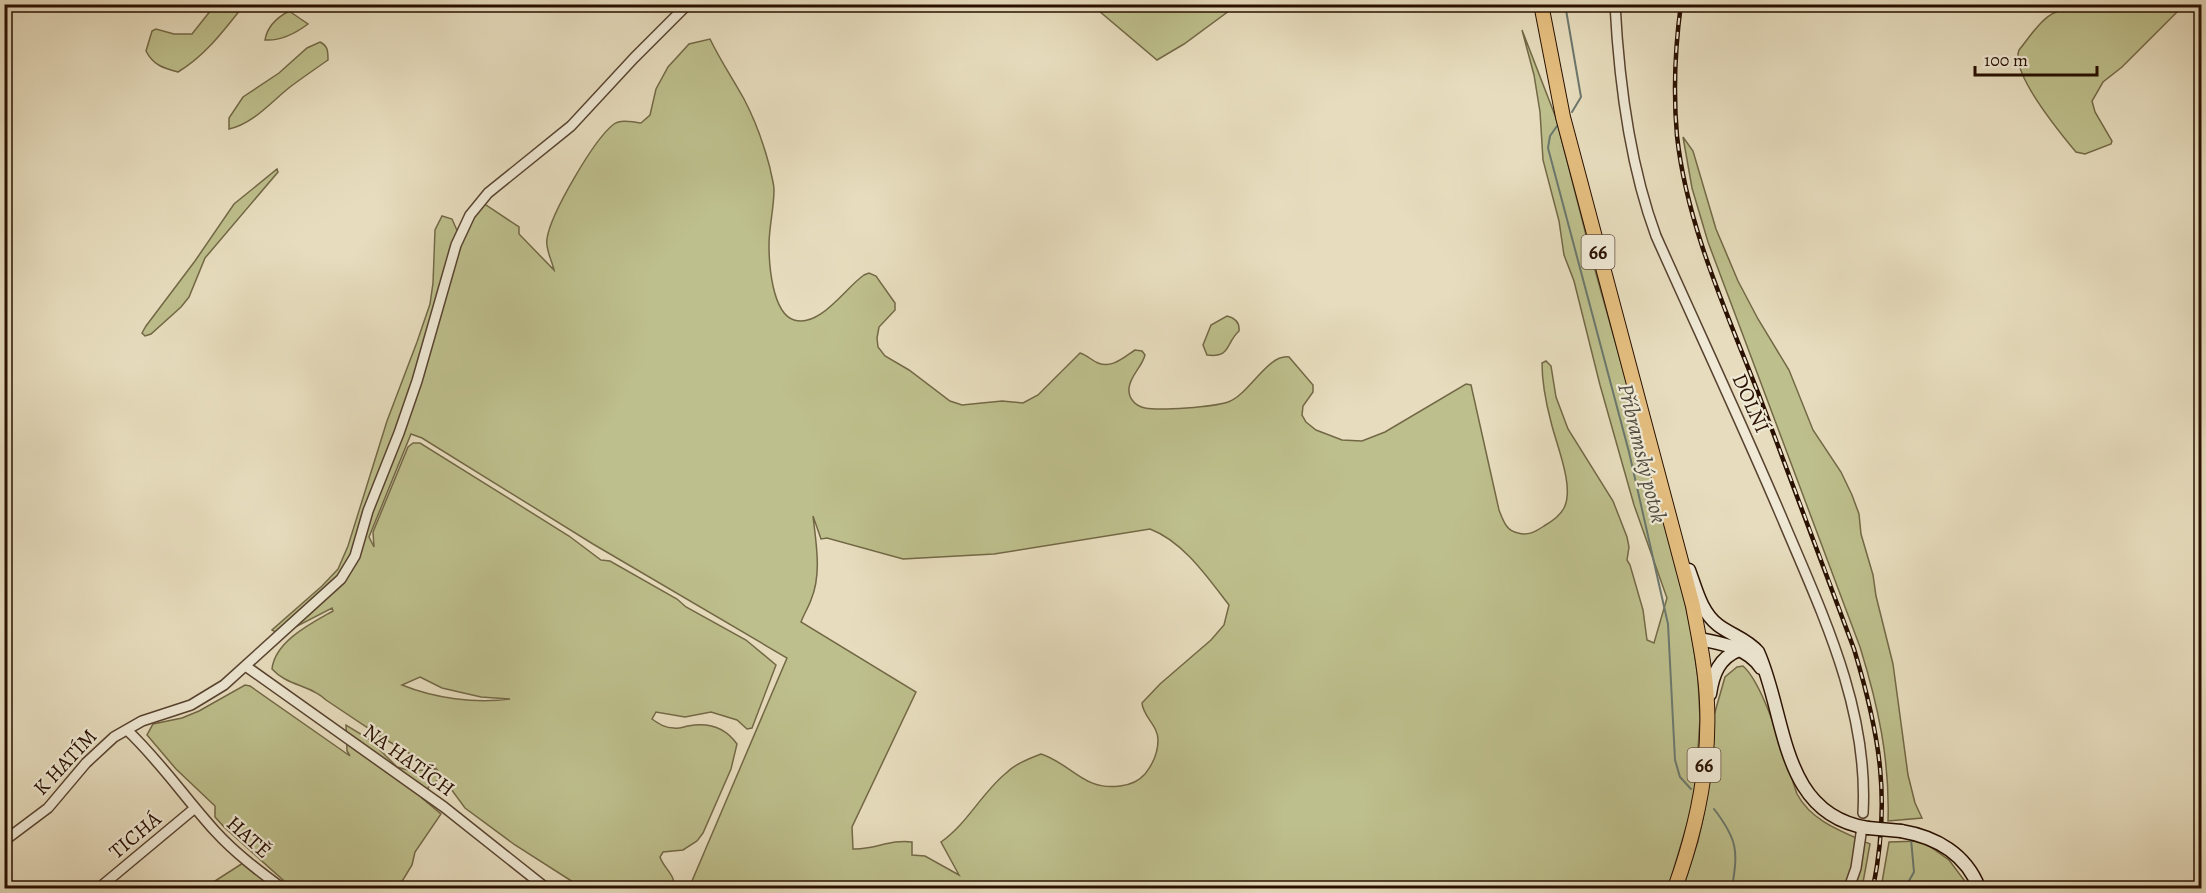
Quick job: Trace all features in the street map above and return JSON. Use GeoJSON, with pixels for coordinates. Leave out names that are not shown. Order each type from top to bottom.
{"type":"FeatureCollection","features":[{"type":"Feature","properties":{"kind":"main road","name":"66"},"geometry":{"type":"LineString","coordinates":[[1541,4],[1563,117],[1679,550],[1700,639],[1707,700],[1706,750],[1691,840],[1676,888]]}},
{"type":"Feature","properties":{"kind":"street"},"geometry":{"type":"LineString","coordinates":[[127,730],[142,721],[182,708],[208,696],[247,667],[341,579],[355,556],[368,511],[399,433],[417,381],[456,245],[470,215],[488,193],[572,126],[634,58],[688,4]]}},
{"type":"Feature","properties":{"kind":"street","name":"DOLNÍ"},"geometry":{"type":"LineString","coordinates":[[1615,4],[1622,82],[1638,184],[1643,201],[1656,236],[1818,603],[1846,680],[1863,758],[1865,785],[1863,813]]}},
{"type":"Feature","properties":{"kind":"street"},"geometry":{"type":"LineString","coordinates":[[1679,550],[1708,614],[1719,626],[1749,643],[1758,652],[1792,763],[1805,790],[1819,806],[1849,824],[1920,834],[1950,850],[1970,870],[1979,888]]}},
{"type":"Feature","properties":{"kind":"street"},"geometry":{"type":"LineString","coordinates":[[1700,639],[1723,632],[1735,634]]}},
{"type":"Feature","properties":{"kind":"street"},"geometry":{"type":"LineString","coordinates":[[1700,639],[1739,650],[1755,660],[1766,676]]}},
{"type":"Feature","properties":{"kind":"street"},"geometry":{"type":"LineString","coordinates":[[1708,719],[1715,672],[1723,661],[1739,650]]}},
{"type":"Feature","properties":{"kind":"street","name":"NA HATÍCH"},"geometry":{"type":"LineString","coordinates":[[247,667],[444,807],[546,888]]}},
{"type":"Feature","properties":{"kind":"street","name":"K HATÍM"},"geometry":{"type":"LineString","coordinates":[[4,841],[48,807],[86,763],[114,737],[127,730],[149,751],[195,808]]}},
{"type":"Feature","properties":{"kind":"street","name":"TICHÁ"},"geometry":{"type":"LineString","coordinates":[[99,888],[195,808]]}},
{"type":"Feature","properties":{"kind":"street","name":"HATĚ"},"geometry":{"type":"LineString","coordinates":[[195,808],[217,834],[249,863],[282,888]]}},
{"type":"Feature","properties":{"kind":"street"},"geometry":{"type":"LineString","coordinates":[[1849,888],[1865,827]]}},
{"type":"Feature","properties":{"kind":"green space"},"geometry":{"type":"Polygon","coordinates":[[[215,5],[244,5],[206,50],[178,72],[152,60],[146,51],[152,31],[156,29],[174,34],[192,34],[215,5]]]}},
{"type":"Feature","properties":{"kind":"green space"},"geometry":{"type":"Polygon","coordinates":[[[1092,5],[1237,5],[1184,44],[1157,60],[1092,5]]]}},
{"type":"Feature","properties":{"kind":"green space"},"geometry":{"type":"Polygon","coordinates":[[[2099,5],[2184,5],[2122,67],[2103,82],[2092,101],[2095,112],[2112,141],[2111,144],[2085,154],[2076,152],[2038,103],[2022,73],[2018,60],[2019,50],[2045,19],[2061,10],[2099,5]]]}},
{"type":"Feature","properties":{"kind":"green space"},"geometry":{"type":"Polygon","coordinates":[[[289,11],[308,24],[288,36],[265,40],[274,23],[289,11]]]}},
{"type":"Feature","properties":{"kind":"green space"},"geometry":{"type":"Polygon","coordinates":[[[1522,30],[1556,118],[1595,270],[1674,551],[1692,635],[1698,679],[1700,719],[1696,778],[1691,811],[1668,888],[689,888],[787,658],[593,544],[422,438],[411,434],[369,537],[374,547],[373,532],[408,447],[413,443],[420,443],[569,536],[601,560],[610,561],[746,640],[776,665],[752,728],[747,729],[737,720],[711,712],[685,717],[656,712],[652,719],[671,728],[695,725],[716,727],[727,733],[737,744],[731,769],[703,833],[697,841],[683,850],[663,852],[660,857],[672,876],[674,888],[588,888],[573,882],[515,845],[465,808],[437,770],[438,780],[430,785],[422,798],[441,814],[415,852],[412,865],[398,888],[292,888],[224,827],[215,817],[215,806],[176,769],[147,735],[153,724],[182,718],[199,711],[245,685],[250,686],[350,756],[347,751],[346,725],[369,739],[397,767],[412,771],[436,769],[383,738],[320,695],[285,679],[272,669],[280,650],[287,642],[305,627],[333,611],[332,608],[280,635],[272,630],[338,569],[348,546],[387,421],[430,304],[435,230],[442,216],[452,219],[459,235],[480,201],[519,227],[519,234],[554,270],[547,246],[550,228],[564,196],[585,161],[614,124],[623,121],[641,123],[650,115],[656,89],[668,67],[689,44],[710,39],[748,107],[768,159],[774,190],[769,238],[771,275],[776,298],[787,316],[794,320],[804,321],[813,318],[823,313],[864,275],[869,273],[876,276],[895,303],[895,310],[879,327],[878,347],[885,356],[909,370],[950,401],[962,405],[1002,401],[1023,403],[1038,395],[1080,353],[1098,363],[1108,364],[1118,361],[1135,350],[1142,351],[1145,355],[1129,388],[1131,398],[1135,403],[1152,409],[1211,405],[1236,398],[1273,362],[1289,357],[1313,385],[1313,392],[1303,406],[1302,415],[1306,422],[1316,430],[1342,440],[1362,441],[1385,432],[1466,384],[1471,385],[1499,510],[1508,527],[1514,532],[1525,534],[1550,523],[1562,511],[1567,499],[1564,465],[1545,393],[1542,363],[1546,361],[1551,366],[1556,397],[1568,429],[1613,501],[1627,537],[1629,547],[1627,560],[1643,610],[1647,640],[1654,643],[1667,598],[1634,505],[1574,281],[1564,255],[1559,221],[1543,160],[1540,112],[1534,75],[1522,30]],[[813,516],[817,558],[816,580],[811,600],[801,622],[916,692],[852,827],[853,849],[904,841],[912,842],[912,855],[925,856],[959,875],[941,842],[959,827],[996,782],[1022,762],[1041,754],[1052,758],[1096,785],[1127,785],[1143,776],[1154,758],[1158,740],[1156,730],[1145,713],[1142,703],[1160,684],[1211,640],[1224,625],[1229,605],[1184,552],[1174,543],[1150,529],[994,554],[903,559],[827,538],[821,539],[813,516]],[[420,677],[402,685],[455,699],[483,701],[510,699],[481,697],[442,688],[420,677]]]}},
{"type":"Feature","properties":{"kind":"green space"},"geometry":{"type":"Polygon","coordinates":[[[320,42],[327,49],[328,60],[254,117],[229,129],[229,118],[243,97],[279,73],[307,48],[320,42]]]}},
{"type":"Feature","properties":{"kind":"green space"},"geometry":{"type":"Polygon","coordinates":[[[1683,137],[1693,151],[1716,229],[1738,281],[1789,370],[1813,430],[1841,472],[1859,514],[1861,534],[1873,575],[1893,664],[1908,775],[1915,803],[1922,818],[1888,821],[1887,776],[1882,733],[1860,647],[1708,242],[1692,188],[1683,137]]]}},
{"type":"Feature","properties":{"kind":"green space"},"geometry":{"type":"Polygon","coordinates":[[[277,169],[278,172],[205,258],[189,297],[151,334],[145,336],[142,333],[146,326],[234,204],[277,169]]]}},
{"type":"Feature","properties":{"kind":"green space"},"geometry":{"type":"Polygon","coordinates":[[[1227,316],[1236,321],[1239,331],[1224,352],[1207,355],[1203,345],[1211,325],[1227,316]]]}},
{"type":"Feature","properties":{"kind":"green space"},"geometry":{"type":"Polygon","coordinates":[[[1743,666],[1751,676],[1767,707],[1797,794],[1803,804],[1829,825],[1870,844],[1862,888],[1683,888],[1704,813],[1709,780],[1713,719],[1725,677],[1737,667],[1743,666]]]}},
{"type":"Feature","properties":{"kind":"green space"},"geometry":{"type":"Polygon","coordinates":[[[1922,841],[1949,860],[1970,888],[1881,888],[1889,842],[1922,841]]]}},
{"type":"Feature","properties":{"kind":"green space"},"geometry":{"type":"Polygon","coordinates":[[[243,863],[274,888],[204,888],[243,863]]]}},
{"type":"Feature","properties":{"kind":"waterway","name":"Příbramský potok"},"geometry":{"type":"LineString","coordinates":[[1565,4],[1581,97],[1572,112]]}},
{"type":"Feature","properties":{"kind":"waterway","name":"Příbramský potok"},"geometry":{"type":"LineString","coordinates":[[1557,126],[1550,136],[1548,148],[1629,452],[1668,624],[1675,760],[1680,777],[1691,789]]}},
{"type":"Feature","properties":{"kind":"waterway","name":"Příbramský potok"},"geometry":{"type":"LineString","coordinates":[[1714,809],[1728,829],[1734,846],[1735,864],[1732,888]]}},
{"type":"Feature","properties":{"kind":"waterway"},"geometry":{"type":"LineString","coordinates":[[1905,888],[1914,872],[1911,839]]}},
{"type":"Feature","properties":{"kind":"railway"},"geometry":{"type":"LineString","coordinates":[[1681,4],[1677,37],[1675,103],[1682,170],[1690,204],[1723,305],[1854,649],[1870,710],[1876,739],[1882,796],[1881,826],[1873,888]]}}]}
